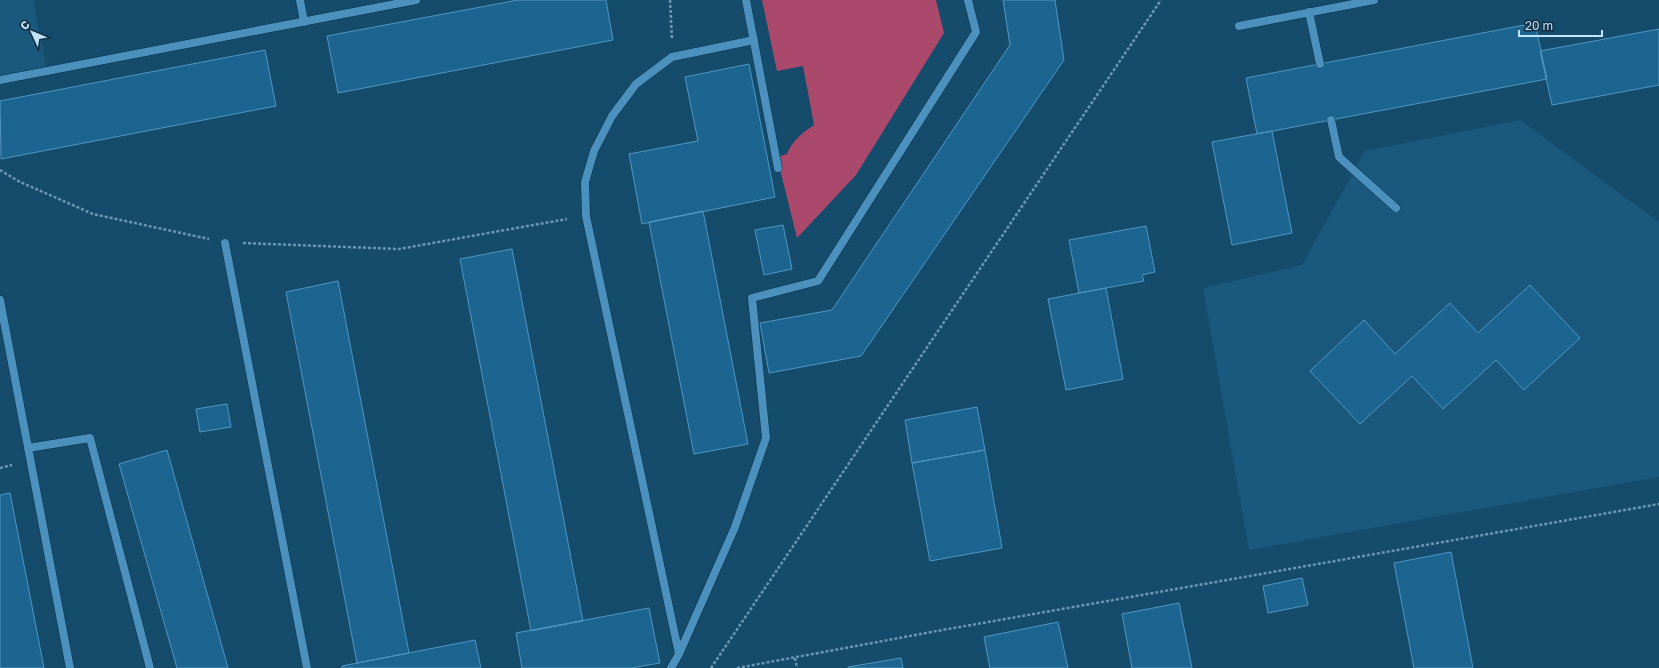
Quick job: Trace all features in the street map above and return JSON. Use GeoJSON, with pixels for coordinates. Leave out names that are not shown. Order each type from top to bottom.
{"type":"FeatureCollection","features":[{"type":"Feature","properties":{"kind":"lane"},"geometry":{"type":"LineString","coordinates":[[300,0],[304,22]]}},
{"type":"Feature","properties":{"kind":"lane"},"geometry":{"type":"LineString","coordinates":[[0,80],[416,0]]}},
{"type":"Feature","properties":{"kind":"lane"},"geometry":{"type":"LineString","coordinates":[[746,0],[778,168]]}},
{"type":"Feature","properties":{"kind":"lane"},"geometry":{"type":"LineString","coordinates":[[671,668],[679,654],[735,527],[766,438],[752,298],[818,281],[976,32],[968,0]]}},
{"type":"Feature","properties":{"kind":"lane"},"geometry":{"type":"LineString","coordinates":[[1239,26],[1374,0]]}},
{"type":"Feature","properties":{"kind":"lane"},"geometry":{"type":"LineString","coordinates":[[1309,12],[1320,64]]}},
{"type":"Feature","properties":{"kind":"lane"},"geometry":{"type":"LineString","coordinates":[[679,654],[586,216],[585,182],[594,151],[612,116],[636,84],[672,57],[754,40]]}},
{"type":"Feature","properties":{"kind":"lane"},"geometry":{"type":"LineString","coordinates":[[1331,120],[1339,157],[1396,208]]}},
{"type":"Feature","properties":{"kind":"lane"},"geometry":{"type":"LineString","coordinates":[[224,243],[307,668]]}},
{"type":"Feature","properties":{"kind":"lane"},"geometry":{"type":"LineString","coordinates":[[0,300],[70,668]]}},
{"type":"Feature","properties":{"kind":"lane"},"geometry":{"type":"LineString","coordinates":[[28,448],[90,438],[150,668]]}},
{"type":"Feature","properties":{"kind":"path"},"geometry":{"type":"LineString","coordinates":[[670,0],[672,57]]}},
{"type":"Feature","properties":{"kind":"path"},"geometry":{"type":"LineString","coordinates":[[711,668],[1161,0]]}},
{"type":"Feature","properties":{"kind":"path"},"geometry":{"type":"LineString","coordinates":[[0,170],[20,182],[93,214],[224,243],[399,249],[586,216]]}},
{"type":"Feature","properties":{"kind":"path"},"geometry":{"type":"LineString","coordinates":[[737,668],[937,631],[1659,504]]}},
{"type":"Feature","properties":{"kind":"path"},"geometry":{"type":"LineString","coordinates":[[795,658],[797,668]]}},
{"type":"Feature","properties":{"kind":"shaded area"},"geometry":{"type":"Polygon","coordinates":[[[0,0],[33,0],[47,71],[0,80],[0,0]]]}},
{"type":"Feature","properties":{"kind":"shaded area"},"geometry":{"type":"Polygon","coordinates":[[[762,0],[936,0],[944,33],[856,175],[797,238],[777,157],[787,154],[798,138],[814,125],[803,66],[777,71],[762,0]]]}},
{"type":"Feature","properties":{"kind":"shaded area"},"geometry":{"type":"Polygon","coordinates":[[[1520,120],[1659,222],[1659,477],[1249,550],[1203,288],[1302,265],[1365,151],[1520,120]]]}},
{"type":"Feature","properties":{"kind":"building"},"geometry":{"type":"Polygon","coordinates":[[[518,0],[606,0],[613,40],[338,93],[327,36],[518,0]]]}},
{"type":"Feature","properties":{"kind":"building"},"geometry":{"type":"Polygon","coordinates":[[[1003,0],[1055,0],[1064,60],[861,356],[769,373],[760,323],[832,310],[1010,45],[1003,0]]]}},
{"type":"Feature","properties":{"kind":"building"},"geometry":{"type":"Polygon","coordinates":[[[1535,23],[1547,79],[1257,134],[1246,78],[1535,23]]]}},
{"type":"Feature","properties":{"kind":"building"},"geometry":{"type":"Polygon","coordinates":[[[1659,29],[1659,85],[1552,105],[1540,51],[1659,29]]]}},
{"type":"Feature","properties":{"kind":"building"},"geometry":{"type":"Polygon","coordinates":[[[265,50],[276,106],[1,159],[0,101],[265,50]]]}},
{"type":"Feature","properties":{"kind":"building"},"geometry":{"type":"Polygon","coordinates":[[[749,64],[775,197],[642,224],[629,154],[698,141],[685,77],[749,64]]]}},
{"type":"Feature","properties":{"kind":"building"},"geometry":{"type":"Polygon","coordinates":[[[1272,131],[1292,233],[1232,245],[1212,142],[1272,131]]]}},
{"type":"Feature","properties":{"kind":"building"},"geometry":{"type":"Polygon","coordinates":[[[703,211],[748,444],[694,454],[649,222],[703,211]]]}},
{"type":"Feature","properties":{"kind":"building"},"geometry":{"type":"Polygon","coordinates":[[[783,225],[792,269],[764,275],[755,230],[783,225]]]}},
{"type":"Feature","properties":{"kind":"building"},"geometry":{"type":"Polygon","coordinates":[[[1146,226],[1155,272],[1142,275],[1144,281],[1079,293],[1069,240],[1146,226]]]}},
{"type":"Feature","properties":{"kind":"building"},"geometry":{"type":"Polygon","coordinates":[[[512,249],[583,621],[531,631],[460,259],[512,249]]]}},
{"type":"Feature","properties":{"kind":"building"},"geometry":{"type":"Polygon","coordinates":[[[338,281],[409,653],[357,663],[286,292],[338,281]]]}},
{"type":"Feature","properties":{"kind":"building"},"geometry":{"type":"Polygon","coordinates":[[[1530,285],[1580,338],[1524,390],[1496,360],[1443,409],[1412,376],[1360,424],[1310,371],[1364,320],[1395,354],[1450,303],[1478,333],[1530,285]]]}},
{"type":"Feature","properties":{"kind":"building"},"geometry":{"type":"Polygon","coordinates":[[[1106,288],[1123,379],[1066,390],[1048,299],[1106,288]]]}},
{"type":"Feature","properties":{"kind":"building"},"geometry":{"type":"Polygon","coordinates":[[[227,404],[231,427],[200,432],[196,409],[227,404]]]}},
{"type":"Feature","properties":{"kind":"building"},"geometry":{"type":"Polygon","coordinates":[[[977,407],[985,450],[912,463],[905,420],[977,407]]]}},
{"type":"Feature","properties":{"kind":"building"},"geometry":{"type":"Polygon","coordinates":[[[167,450],[228,668],[177,668],[119,464],[167,450]]]}},
{"type":"Feature","properties":{"kind":"building"},"geometry":{"type":"Polygon","coordinates":[[[985,450],[1002,548],[930,561],[912,463],[985,450]]]}},
{"type":"Feature","properties":{"kind":"building"},"geometry":{"type":"Polygon","coordinates":[[[10,493],[44,668],[0,668],[0,495],[10,493]]]}},
{"type":"Feature","properties":{"kind":"building"},"geometry":{"type":"Polygon","coordinates":[[[1451,552],[1473,668],[1414,668],[1394,563],[1451,552]]]}},
{"type":"Feature","properties":{"kind":"building"},"geometry":{"type":"Polygon","coordinates":[[[1302,578],[1308,605],[1268,613],[1263,586],[1302,578]]]}},
{"type":"Feature","properties":{"kind":"building"},"geometry":{"type":"Polygon","coordinates":[[[1179,603],[1192,668],[1132,668],[1122,614],[1179,603]]]}},
{"type":"Feature","properties":{"kind":"building"},"geometry":{"type":"Polygon","coordinates":[[[649,608],[660,663],[631,668],[522,668],[516,633],[649,608]]]}},
{"type":"Feature","properties":{"kind":"building"},"geometry":{"type":"Polygon","coordinates":[[[1058,622],[1068,668],[990,668],[984,637],[1058,622]]]}},
{"type":"Feature","properties":{"kind":"building"},"geometry":{"type":"Polygon","coordinates":[[[475,640],[481,668],[342,668],[342,666],[475,640]]]}},
{"type":"Feature","properties":{"kind":"building"},"geometry":{"type":"Polygon","coordinates":[[[901,658],[903,668],[848,668],[848,667],[901,658]]]}}]}
